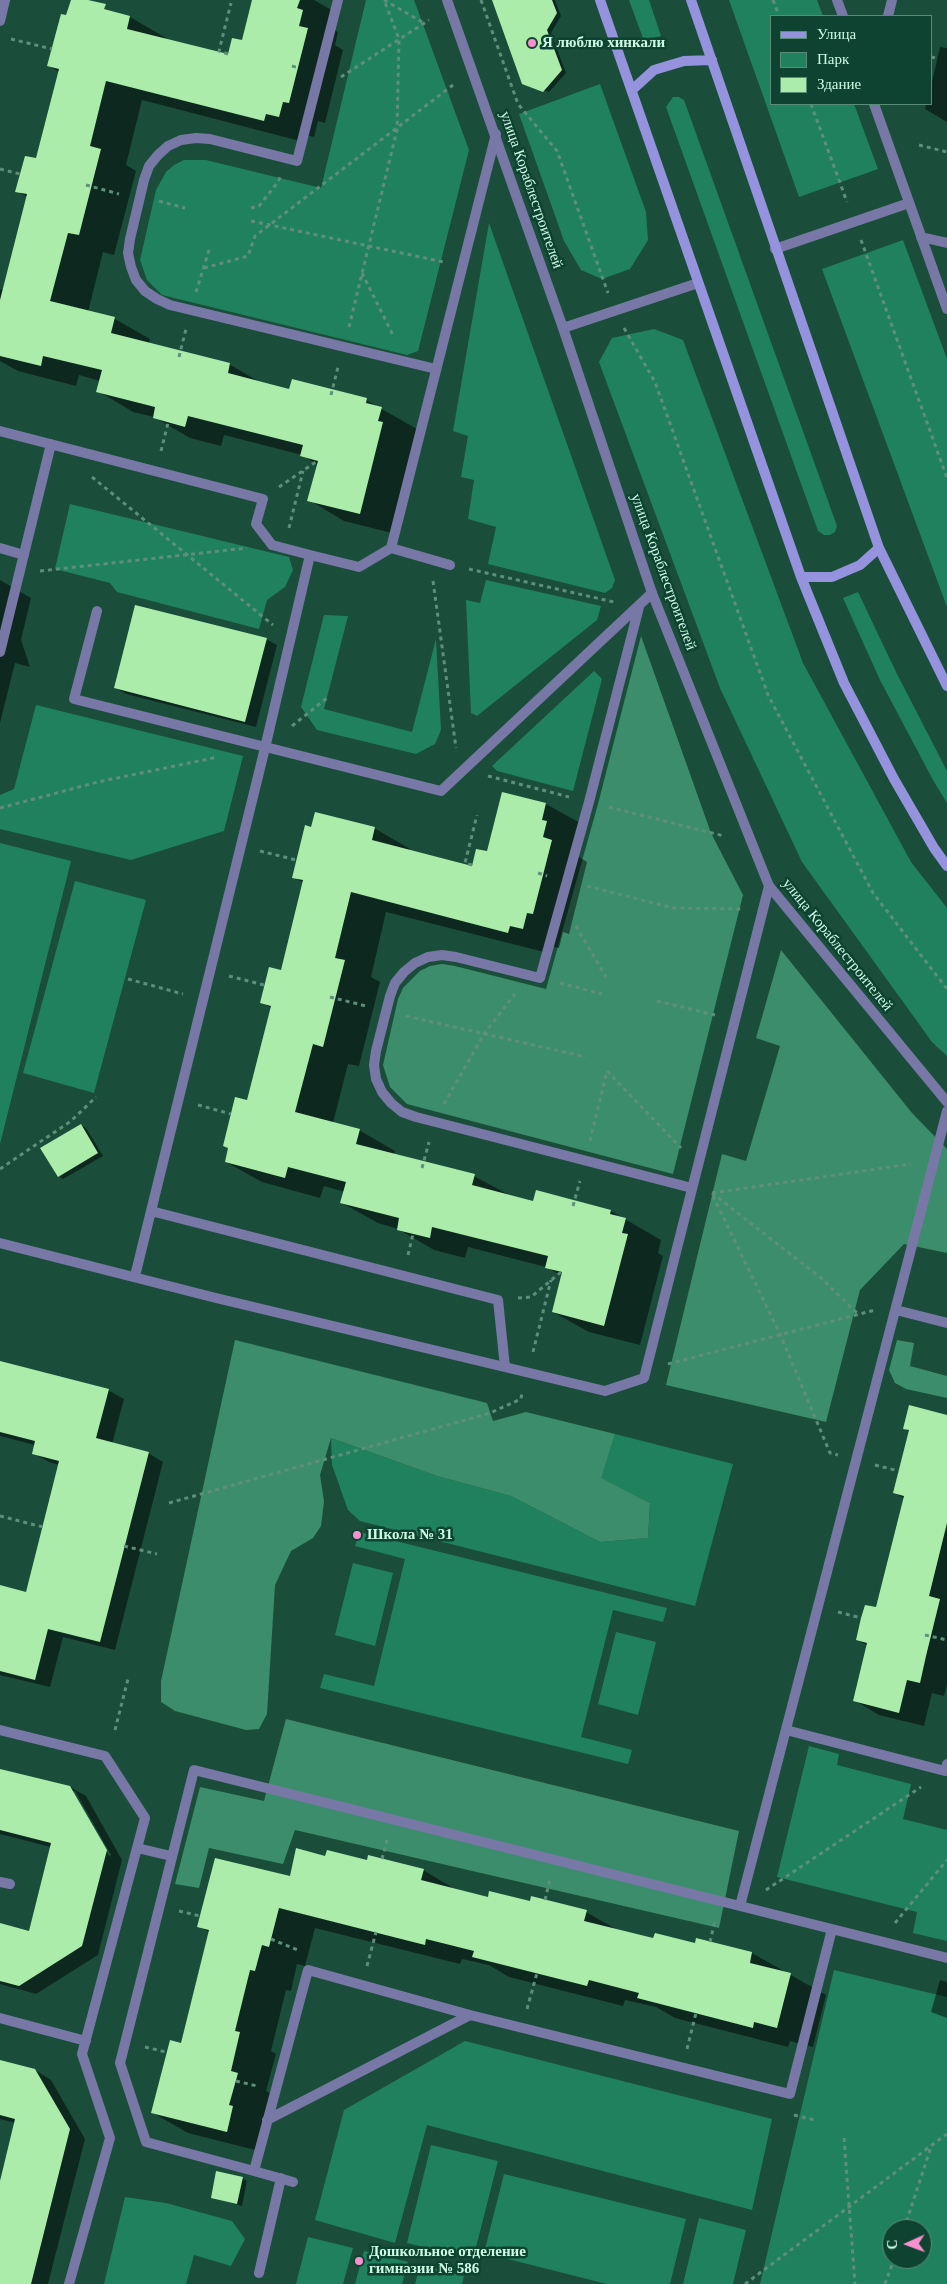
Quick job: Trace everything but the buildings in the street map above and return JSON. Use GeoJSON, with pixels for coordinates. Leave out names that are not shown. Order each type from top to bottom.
{"type":"FeatureCollection","features":[{"type":"Feature","properties":{"kind":"main road"},"geometry":{"type":"LineString","coordinates":[[600,0],[801,577],[849,691],[894,779],[934,848],[947,866]]}},
{"type":"Feature","properties":{"kind":"main road"},"geometry":{"type":"LineString","coordinates":[[691,0],[879,548],[947,686]]}},
{"type":"Feature","properties":{"kind":"main road"},"geometry":{"type":"LineString","coordinates":[[632,90],[654,70],[684,61],[712,60]]}},
{"type":"Feature","properties":{"kind":"main road"},"geometry":{"type":"LineString","coordinates":[[801,577],[832,577],[860,565],[879,548]]}},
{"type":"Feature","properties":{"kind":"street"},"geometry":{"type":"LineString","coordinates":[[0,21],[5,0]]}},
{"type":"Feature","properties":{"kind":"street"},"geometry":{"type":"LineString","coordinates":[[338,0],[298,161],[210,139],[182,140],[168,146],[149,166],[139,199],[128,253],[136,280],[156,300],[436,369]]}},
{"type":"Feature","properties":{"kind":"street","name":"улица Кораблестроителей"},"geometry":{"type":"LineString","coordinates":[[447,0],[496,134],[652,593],[769,886],[947,1102]]}},
{"type":"Feature","properties":{"kind":"street"},"geometry":{"type":"LineString","coordinates":[[837,0],[843,15]]}},
{"type":"Feature","properties":{"kind":"street"},"geometry":{"type":"LineString","coordinates":[[888,15],[892,0]]}},
{"type":"Feature","properties":{"kind":"street"},"geometry":{"type":"LineString","coordinates":[[874,105],[947,309]]}},
{"type":"Feature","properties":{"kind":"street"},"geometry":{"type":"LineString","coordinates":[[0,431],[262,498],[256,524],[272,545],[359,567],[391,548],[496,134]]}},
{"type":"Feature","properties":{"kind":"street"},"geometry":{"type":"LineString","coordinates":[[776,249],[908,203]]}},
{"type":"Feature","properties":{"kind":"street"},"geometry":{"type":"LineString","coordinates":[[921,237],[947,243]]}},
{"type":"Feature","properties":{"kind":"street"},"geometry":{"type":"LineString","coordinates":[[563,328],[698,283]]}},
{"type":"Feature","properties":{"kind":"street"},"geometry":{"type":"LineString","coordinates":[[0,652],[51,444]]}},
{"type":"Feature","properties":{"kind":"street"},"geometry":{"type":"LineString","coordinates":[[0,548],[24,554]]}},
{"type":"Feature","properties":{"kind":"street"},"geometry":{"type":"LineString","coordinates":[[391,548],[450,565]]}},
{"type":"Feature","properties":{"kind":"street"},"geometry":{"type":"LineString","coordinates":[[135,1276],[265,748],[310,555]]}},
{"type":"Feature","properties":{"kind":"street"},"geometry":{"type":"LineString","coordinates":[[97,611],[74,699],[441,791],[652,593]]}},
{"type":"Feature","properties":{"kind":"street"},"geometry":{"type":"LineString","coordinates":[[639,607],[589,802],[540,978],[442,955],[428,957],[415,963],[395,983],[386,1011],[374,1065],[379,1086],[391,1103],[402,1112],[434,1122],[692,1188]]}},
{"type":"Feature","properties":{"kind":"street"},"geometry":{"type":"LineString","coordinates":[[0,1243],[216,1298],[605,1391],[644,1378],[769,886]]}},
{"type":"Feature","properties":{"kind":"street"},"geometry":{"type":"LineString","coordinates":[[740,1906],[947,1111]]}},
{"type":"Feature","properties":{"kind":"street"},"geometry":{"type":"LineString","coordinates":[[151,1211],[498,1300],[505,1367]]}},
{"type":"Feature","properties":{"kind":"street"},"geometry":{"type":"LineString","coordinates":[[896,1310],[947,1323]]}},
{"type":"Feature","properties":{"kind":"street"},"geometry":{"type":"LineString","coordinates":[[0,1730],[105,1756],[145,1818],[82,2054],[110,2138],[69,2284]]}},
{"type":"Feature","properties":{"kind":"street"},"geometry":{"type":"LineString","coordinates":[[786,1730],[946,1767]]}},
{"type":"Feature","properties":{"kind":"street"},"geometry":{"type":"LineString","coordinates":[[293,2182],[146,2142],[120,2063],[194,1770],[947,1958]]}},
{"type":"Feature","properties":{"kind":"street"},"geometry":{"type":"LineString","coordinates":[[137,1848],[171,1856]]}},
{"type":"Feature","properties":{"kind":"street"},"geometry":{"type":"LineString","coordinates":[[254,2171],[308,1970],[470,2015],[790,2094],[832,1929]]}},
{"type":"Feature","properties":{"kind":"street"},"geometry":{"type":"LineString","coordinates":[[267,2120],[470,2015]]}},
{"type":"Feature","properties":{"kind":"street"},"geometry":{"type":"LineString","coordinates":[[0,2018],[86,2041]]}},
{"type":"Feature","properties":{"kind":"street"},"geometry":{"type":"LineString","coordinates":[[259,2273],[281,2178]]}},
{"type":"Feature","properties":{"kind":"path"},"geometry":{"type":"LineString","coordinates":[[384,0],[424,23]]}},
{"type":"Feature","properties":{"kind":"path"},"geometry":{"type":"LineString","coordinates":[[331,395],[397,130],[399,39],[384,0]]}},
{"type":"Feature","properties":{"kind":"path"},"geometry":{"type":"LineString","coordinates":[[481,0],[518,104],[557,151],[615,311],[655,382],[768,695],[873,893],[947,989]]}},
{"type":"Feature","properties":{"kind":"path"},"geometry":{"type":"LineString","coordinates":[[773,0],[779,15]]}},
{"type":"Feature","properties":{"kind":"path"},"geometry":{"type":"LineString","coordinates":[[228,54],[219,52],[231,3]]}},
{"type":"Feature","properties":{"kind":"path"},"geometry":{"type":"LineString","coordinates":[[320,73],[339,78],[429,20]]}},
{"type":"Feature","properties":{"kind":"path"},"geometry":{"type":"LineString","coordinates":[[9,38],[52,49]]}},
{"type":"Feature","properties":{"kind":"path"},"geometry":{"type":"LineString","coordinates":[[932,57],[936,58]]}},
{"type":"Feature","properties":{"kind":"path"},"geometry":{"type":"LineString","coordinates":[[204,268],[248,256],[255,236],[397,130],[453,85]]}},
{"type":"Feature","properties":{"kind":"path"},"geometry":{"type":"LineString","coordinates":[[811,105],[847,201]]}},
{"type":"Feature","properties":{"kind":"path"},"geometry":{"type":"LineString","coordinates":[[919,145],[947,152]]}},
{"type":"Feature","properties":{"kind":"path"},"geometry":{"type":"LineString","coordinates":[[251,208],[259,206],[278,182],[285,157]]}},
{"type":"Feature","properties":{"kind":"path"},"geometry":{"type":"LineString","coordinates":[[0,168],[20,174]]}},
{"type":"Feature","properties":{"kind":"path"},"geometry":{"type":"LineString","coordinates":[[86,185],[139,199]]}},
{"type":"Feature","properties":{"kind":"path"},"geometry":{"type":"LineString","coordinates":[[251,221],[462,265]]}},
{"type":"Feature","properties":{"kind":"path"},"geometry":{"type":"LineString","coordinates":[[862,242],[947,478]]}},
{"type":"Feature","properties":{"kind":"path"},"geometry":{"type":"LineString","coordinates":[[179,356],[210,247]]}},
{"type":"Feature","properties":{"kind":"path"},"geometry":{"type":"LineString","coordinates":[[362,273],[406,362]]}},
{"type":"Feature","properties":{"kind":"path"},"geometry":{"type":"LineString","coordinates":[[156,472],[168,423]]}},
{"type":"Feature","properties":{"kind":"path"},"geometry":{"type":"LineString","coordinates":[[262,498],[317,461]]}},
{"type":"Feature","properties":{"kind":"path"},"geometry":{"type":"LineString","coordinates":[[287,533],[303,470]]}},
{"type":"Feature","properties":{"kind":"path"},"geometry":{"type":"LineString","coordinates":[[88,474],[272,625],[292,630]]}},
{"type":"Feature","properties":{"kind":"path"},"geometry":{"type":"LineString","coordinates":[[19,573],[272,545]]}},
{"type":"Feature","properties":{"kind":"path"},"geometry":{"type":"LineString","coordinates":[[431,560],[456,752],[487,776],[724,836]]}},
{"type":"Feature","properties":{"kind":"path"},"geometry":{"type":"LineString","coordinates":[[450,565],[639,607]]}},
{"type":"Feature","properties":{"kind":"path"},"geometry":{"type":"LineString","coordinates":[[286,731],[327,698]]}},
{"type":"Feature","properties":{"kind":"path"},"geometry":{"type":"LineString","coordinates":[[0,808],[98,782],[219,757]]}},
{"type":"Feature","properties":{"kind":"path"},"geometry":{"type":"LineString","coordinates":[[472,865],[465,863],[477,815]]}},
{"type":"Feature","properties":{"kind":"path"},"geometry":{"type":"LineString","coordinates":[[241,846],[296,860]]}},
{"type":"Feature","properties":{"kind":"path"},"geometry":{"type":"LineString","coordinates":[[567,881],[672,908],[747,909],[765,902]]}},
{"type":"Feature","properties":{"kind":"path"},"geometry":{"type":"LineString","coordinates":[[561,902],[606,977]]}},
{"type":"Feature","properties":{"kind":"path"},"geometry":{"type":"LineString","coordinates":[[210,971],[264,985]]}},
{"type":"Feature","properties":{"kind":"path"},"geometry":{"type":"LineString","coordinates":[[422,1168],[434,1122],[484,1034],[529,976]]}},
{"type":"Feature","properties":{"kind":"path"},"geometry":{"type":"LineString","coordinates":[[540,978],[602,994]]}},
{"type":"Feature","properties":{"kind":"path"},"geometry":{"type":"LineString","coordinates":[[128,979],[203,1000]]}},
{"type":"Feature","properties":{"kind":"path"},"geometry":{"type":"LineString","coordinates":[[330,997],[586,1057]]}},
{"type":"Feature","properties":{"kind":"path"},"geometry":{"type":"LineString","coordinates":[[658,1001],[735,1020]]}},
{"type":"Feature","properties":{"kind":"path"},"geometry":{"type":"LineString","coordinates":[[573,1206],[607,1071],[697,1166]]}},
{"type":"Feature","properties":{"kind":"path"},"geometry":{"type":"LineString","coordinates":[[0,1170],[71,1121],[96,1097]]}},
{"type":"Feature","properties":{"kind":"path"},"geometry":{"type":"LineString","coordinates":[[178,1100],[231,1114]]}},
{"type":"Feature","properties":{"kind":"path"},"geometry":{"type":"LineString","coordinates":[[692,1188],[711,1193],[934,1161]]}},
{"type":"Feature","properties":{"kind":"path"},"geometry":{"type":"LineString","coordinates":[[711,1193],[821,1278],[857,1314]]}},
{"type":"Feature","properties":{"kind":"path"},"geometry":{"type":"LineString","coordinates":[[711,1193],[780,1334],[830,1453]]}},
{"type":"Feature","properties":{"kind":"path"},"geometry":{"type":"LineString","coordinates":[[498,1300],[531,1297],[561,1272]]}},
{"type":"Feature","properties":{"kind":"path"},"geometry":{"type":"LineString","coordinates":[[169,1503],[490,1413],[520,1399],[551,1280]]}},
{"type":"Feature","properties":{"kind":"path"},"geometry":{"type":"LineString","coordinates":[[646,1370],[857,1314],[884,1308],[896,1310]]}},
{"type":"Feature","properties":{"kind":"path"},"geometry":{"type":"LineString","coordinates":[[0,1516],[43,1527]]}},
{"type":"Feature","properties":{"kind":"path"},"geometry":{"type":"LineString","coordinates":[[124,1546],[157,1554]]}},
{"type":"Feature","properties":{"kind":"path"},"geometry":{"type":"LineString","coordinates":[[926,1635],[947,1640]]}},
{"type":"Feature","properties":{"kind":"path"},"geometry":{"type":"LineString","coordinates":[[115,1730],[128,1679]]}},
{"type":"Feature","properties":{"kind":"path"},"geometry":{"type":"LineString","coordinates":[[740,1906],[946,1767]]}},
{"type":"Feature","properties":{"kind":"path"},"geometry":{"type":"LineString","coordinates":[[881,1941],[947,1860]]}},
{"type":"Feature","properties":{"kind":"path"},"geometry":{"type":"LineString","coordinates":[[362,1984],[376,1932]]}},
{"type":"Feature","properties":{"kind":"path"},"geometry":{"type":"LineString","coordinates":[[271,1939],[299,1949],[308,1970]]}},
{"type":"Feature","properties":{"kind":"path"},"geometry":{"type":"LineString","coordinates":[[523,2028],[536,1973]]}},
{"type":"Feature","properties":{"kind":"path"},"geometry":{"type":"LineString","coordinates":[[683,2067],[696,2013]]}},
{"type":"Feature","properties":{"kind":"path"},"geometry":{"type":"LineString","coordinates":[[785,2113],[815,2120]]}},
{"type":"Feature","properties":{"kind":"path"},"geometry":{"type":"LineString","coordinates":[[745,2284],[947,2134]]}},
{"type":"Feature","properties":{"kind":"path"},"geometry":{"type":"LineString","coordinates":[[844,2138],[855,2284]]}},
{"type":"Feature","properties":{"kind":"path"},"geometry":{"type":"LineString","coordinates":[[907,2219],[933,2144]]}},
{"type":"Feature","properties":{"kind":"path"},"geometry":{"type":"LineString","coordinates":[[885,2284],[890,2269]]}},
{"type":"Feature","properties":{"kind":"green space"},"geometry":{"type":"Polygon","coordinates":[[[366,0],[414,0],[469,150],[418,351],[407,355],[162,295],[147,280],[140,260],[156,190],[166,172],[174,165],[184,160],[206,160],[321,188],[366,0]]]}},
{"type":"Feature","properties":{"kind":"green space"},"geometry":{"type":"Polygon","coordinates":[[[629,0],[649,0],[661,36],[644,41],[629,0]]]}},
{"type":"Feature","properties":{"kind":"green space"},"geometry":{"type":"Polygon","coordinates":[[[729,0],[817,0],[823,15],[770,15],[770,105],[854,105],[878,169],[799,197],[729,0]]]}},
{"type":"Feature","properties":{"kind":"green space"},"geometry":{"type":"Polygon","coordinates":[[[600,84],[646,212],[648,240],[630,269],[602,279],[581,270],[564,241],[519,114],[600,84]]]}},
{"type":"Feature","properties":{"kind":"green space"},"geometry":{"type":"Polygon","coordinates":[[[673,97],[679,97],[684,100],[837,526],[835,532],[830,535],[824,535],[818,531],[666,107],[673,97]]]}},
{"type":"Feature","properties":{"kind":"green space"},"geometry":{"type":"Polygon","coordinates":[[[489,223],[615,580],[612,588],[605,593],[488,564],[496,527],[468,519],[474,480],[461,477],[468,436],[453,431],[489,223]]]}},
{"type":"Feature","properties":{"kind":"green space"},"geometry":{"type":"Polygon","coordinates":[[[903,240],[947,359],[947,607],[822,269],[903,240]]]}},
{"type":"Feature","properties":{"kind":"green space"},"geometry":{"type":"Polygon","coordinates":[[[654,329],[683,340],[803,663],[911,862],[947,908],[947,1056],[932,1042],[802,862],[720,688],[599,362],[612,338],[654,329]]]}},
{"type":"Feature","properties":{"kind":"green space"},"geometry":{"type":"Polygon","coordinates":[[[70,504],[289,557],[293,570],[285,587],[267,600],[259,629],[117,592],[110,583],[55,569],[70,504]]]}},
{"type":"Feature","properties":{"kind":"green space"},"geometry":{"type":"Polygon","coordinates":[[[486,580],[601,606],[597,620],[477,716],[471,713],[466,600],[480,603],[486,580]]]}},
{"type":"Feature","properties":{"kind":"green space"},"geometry":{"type":"Polygon","coordinates":[[[858,592],[896,672],[947,771],[947,803],[880,680],[843,598],[858,592]]]}},
{"type":"Feature","properties":{"kind":"green space"},"geometry":{"type":"Polygon","coordinates":[[[324,615],[348,616],[324,709],[412,732],[436,639],[441,730],[435,744],[416,754],[317,730],[301,707],[324,615]]]}},
{"type":"Feature","properties":{"kind":"green space"},"geometry":{"type":"Polygon","coordinates":[[[641,636],[711,833],[743,895],[673,1174],[407,1104],[390,1087],[383,1065],[398,999],[403,988],[420,971],[430,966],[442,964],[455,966],[546,989],[598,804],[641,636]]]}},
{"type":"Feature","properties":{"kind":"green space"},"geometry":{"type":"Polygon","coordinates":[[[594,671],[602,679],[573,791],[497,771],[492,766],[594,671]]]}},
{"type":"Feature","properties":{"kind":"green space"},"geometry":{"type":"Polygon","coordinates":[[[36,705],[243,756],[224,831],[131,860],[0,829],[0,795],[14,789],[36,705]]]}},
{"type":"Feature","properties":{"kind":"green space"},"geometry":{"type":"Polygon","coordinates":[[[0,843],[71,861],[0,1144],[0,843]]]}},
{"type":"Feature","properties":{"kind":"green space"},"geometry":{"type":"Polygon","coordinates":[[[75,881],[146,900],[94,1093],[23,1073],[75,881]]]}},
{"type":"Feature","properties":{"kind":"green space"},"geometry":{"type":"Polygon","coordinates":[[[781,950],[912,1113],[947,1149],[947,1253],[904,1244],[860,1290],[826,1422],[666,1385],[722,1154],[746,1161],[780,1046],[756,1038],[781,950]]]}},
{"type":"Feature","properties":{"kind":"green space"},"geometry":{"type":"Polygon","coordinates":[[[235,1340],[487,1403],[493,1421],[526,1412],[615,1434],[601,1478],[650,1503],[648,1538],[600,1542],[511,1496],[437,1476],[331,1438],[320,1475],[324,1501],[321,1526],[313,1538],[291,1551],[275,1585],[267,1714],[259,1729],[246,1730],[175,1711],[161,1702],[161,1681],[235,1340]]]}},
{"type":"Feature","properties":{"kind":"green space"},"geometry":{"type":"Polygon","coordinates":[[[897,1340],[914,1343],[910,1366],[947,1376],[947,1398],[906,1389],[895,1383],[889,1370],[897,1340]]]}},
{"type":"Feature","properties":{"kind":"green space"},"geometry":{"type":"Polygon","coordinates":[[[615,1434],[733,1464],[695,1606],[360,1521],[348,1510],[332,1465],[331,1438],[437,1476],[511,1496],[600,1542],[648,1538],[650,1503],[600,1478],[615,1434]]]}},
{"type":"Feature","properties":{"kind":"green space"},"geometry":{"type":"Polygon","coordinates":[[[359,1532],[667,1608],[663,1622],[613,1610],[581,1737],[632,1750],[628,1764],[320,1688],[324,1674],[374,1686],[405,1559],[355,1546],[359,1532]]]}},
{"type":"Feature","properties":{"kind":"green space"},"geometry":{"type":"Polygon","coordinates":[[[353,1563],[393,1573],[375,1646],[335,1635],[353,1563]]]}},
{"type":"Feature","properties":{"kind":"green space"},"geometry":{"type":"Polygon","coordinates":[[[616,1632],[656,1642],[638,1715],[598,1704],[616,1632]]]}},
{"type":"Feature","properties":{"kind":"green space"},"geometry":{"type":"Polygon","coordinates":[[[286,1719],[739,1831],[719,1928],[295,1830],[283,1864],[209,1848],[199,1888],[175,1884],[200,1787],[264,1801],[286,1719]]]}},
{"type":"Feature","properties":{"kind":"green space"},"geometry":{"type":"Polygon","coordinates":[[[809,1746],[839,1754],[837,1765],[911,1784],[903,1819],[947,1830],[947,1941],[913,1933],[917,1912],[777,1877],[809,1746]]]}},
{"type":"Feature","properties":{"kind":"green space"},"geometry":{"type":"Polygon","coordinates":[[[834,1970],[947,1997],[947,2284],[760,2284],[834,1970]]]}},
{"type":"Feature","properties":{"kind":"green space"},"geometry":{"type":"Polygon","coordinates":[[[465,2041],[772,2119],[752,2210],[427,2125],[395,2243],[315,2220],[344,2110],[465,2041]]]}},
{"type":"Feature","properties":{"kind":"green space"},"geometry":{"type":"Polygon","coordinates":[[[431,2145],[498,2161],[473,2259],[407,2243],[431,2145]]]}},
{"type":"Feature","properties":{"kind":"green space"},"geometry":{"type":"Polygon","coordinates":[[[504,2174],[686,2219],[670,2284],[607,2284],[484,2253],[504,2174]]]}},
{"type":"Feature","properties":{"kind":"green space"},"geometry":{"type":"Polygon","coordinates":[[[125,2197],[166,2203],[232,2221],[245,2239],[231,2266],[194,2255],[186,2284],[104,2284],[125,2197]]]}},
{"type":"Feature","properties":{"kind":"green space"},"geometry":{"type":"Polygon","coordinates":[[[699,2218],[746,2230],[733,2284],[683,2284],[699,2218]]]}},
{"type":"Feature","properties":{"kind":"green space"},"geometry":{"type":"Polygon","coordinates":[[[308,2237],[353,2248],[343,2284],[296,2284],[308,2237]]]}},
{"type":"Feature","properties":{"kind":"green space"},"geometry":{"type":"Polygon","coordinates":[[[364,2251],[408,2262],[402,2284],[355,2284],[364,2251]]]}},
{"type":"Feature","properties":{"kind":"green space"},"geometry":{"type":"Polygon","coordinates":[[[420,2265],[464,2276],[462,2284],[415,2284],[420,2265]]]}},
{"type":"Feature","properties":{"kind":"place","name":"Я люблю хинкали"},"geometry":{"type":"Point","coordinates":[532,43]}},
{"type":"Feature","properties":{"kind":"place","name":"Школа № 31"},"geometry":{"type":"Point","coordinates":[357,1535]}},
{"type":"Feature","properties":{"kind":"place","name":"Дошкольное отделение гимназии № 586"},"geometry":{"type":"Point","coordinates":[359,2261]}}]}
